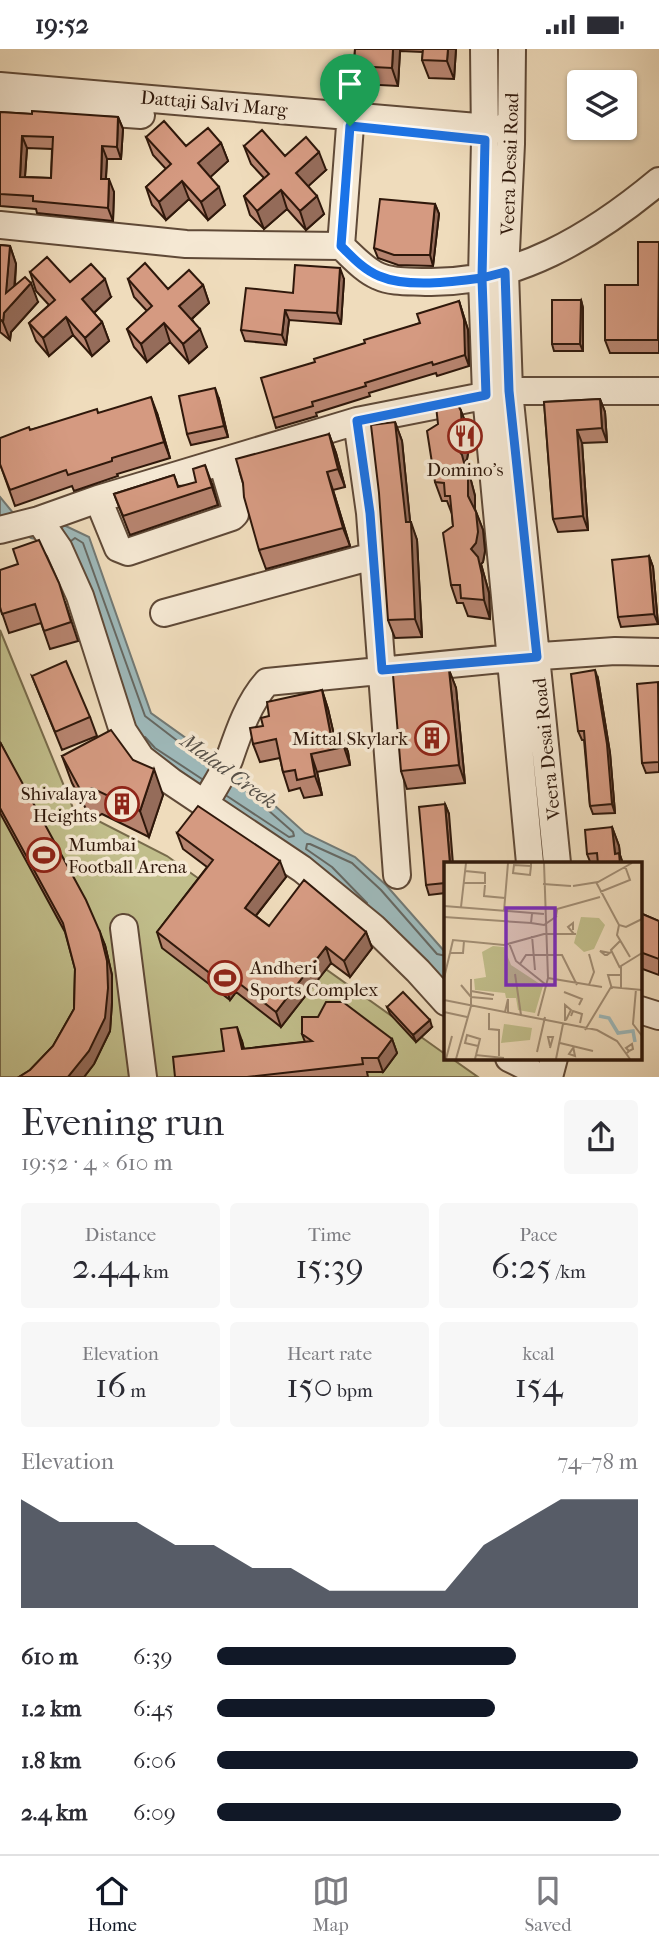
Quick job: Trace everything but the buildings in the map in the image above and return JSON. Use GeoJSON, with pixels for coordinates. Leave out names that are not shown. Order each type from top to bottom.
{"type":"FeatureCollection","features":[{"type":"Feature","properties":{"kind":"street"},"geometry":{"type":"LineString","coordinates":[[484,49],[498,135]]}},
{"type":"Feature","properties":{"kind":"street","name":"Veera Desai Road"},"geometry":{"type":"LineString","coordinates":[[512,49],[498,135],[493,275],[497,393],[524,658],[557,862]]}},
{"type":"Feature","properties":{"kind":"street","name":"Dattaji Salvi Marg"},"geometry":{"type":"LineString","coordinates":[[0,86],[498,135]]}},
{"type":"Feature","properties":{"kind":"street","name":"Dattaji Salvi Marg"},"geometry":{"type":"LineString","coordinates":[[0,106],[498,135]]}},
{"type":"Feature","properties":{"kind":"street"},"geometry":{"type":"LineString","coordinates":[[341,246],[350,126]]}},
{"type":"Feature","properties":{"kind":"street"},"geometry":{"type":"LineString","coordinates":[[0,225],[186,244],[341,246],[377,276],[396,281],[452,282],[493,275],[574,242],[623,212],[659,181]]}},
{"type":"Feature","properties":{"kind":"street"},"geometry":{"type":"LineString","coordinates":[[0,530],[357,421],[497,393],[659,391]]}},
{"type":"Feature","properties":{"kind":"street"},"geometry":{"type":"LineString","coordinates":[[357,421],[370,513],[397,876]]}},
{"type":"Feature","properties":{"kind":"street"},"geometry":{"type":"LineString","coordinates":[[98,499],[118,548],[128,552],[232,517],[235,514],[235,506],[222,462]]}},
{"type":"Feature","properties":{"kind":"street"},"geometry":{"type":"LineString","coordinates":[[39,520],[59,549],[80,597],[123,731],[142,758],[203,796],[302,869],[373,927],[444,1000]]}},
{"type":"Feature","properties":{"kind":"street"},"geometry":{"type":"LineString","coordinates":[[164,613],[373,556]]}},
{"type":"Feature","properties":{"kind":"street"},"geometry":{"type":"LineString","coordinates":[[203,796],[259,690],[267,682],[615,651],[659,652]]}},
{"type":"Feature","properties":{"kind":"street"},"geometry":{"type":"LineString","coordinates":[[524,658],[530,862]]}},
{"type":"Feature","properties":{"kind":"street"},"geometry":{"type":"LineString","coordinates":[[124,928],[143,1077]]}},
{"type":"Feature","properties":{"kind":"street"},"geometry":{"type":"LineString","coordinates":[[642,1011],[659,1016]]}},
{"type":"Feature","properties":{"kind":"street"},"geometry":{"type":"LineString","coordinates":[[528,1067],[551,1059]]}},
{"type":"Feature","properties":{"kind":"shaded area"},"geometry":{"type":"Polygon","coordinates":[[[0,630],[73,808],[167,856],[444,1053],[444,1059],[452,1059],[478,1077],[0,1077],[0,630]]]}},
{"type":"Feature","properties":{"kind":"water","name":"Malad Creek"},"geometry":{"type":"Polygon","coordinates":[[[0,497],[14,514],[51,519],[89,537],[151,713],[253,786],[305,833],[355,857],[386,885],[444,951],[444,994],[327,872],[150,753],[131,732],[65,545],[31,538],[0,519],[0,497]]]}},
{"type":"Feature","properties":{"kind":"place","name":"Domino's"},"geometry":{"type":"Point","coordinates":[465,436]}},
{"type":"Feature","properties":{"kind":"place","name":"Mittal Skylark"},"geometry":{"type":"Point","coordinates":[432,738]}},
{"type":"Feature","properties":{"kind":"place","name":"Shivalaya Heights"},"geometry":{"type":"Point","coordinates":[122,804]}},
{"type":"Feature","properties":{"kind":"place","name":"Mumbai Football Arena"},"geometry":{"type":"Point","coordinates":[44,855]}},
{"type":"Feature","properties":{"kind":"place","name":"Andheri Sports Complex"},"geometry":{"type":"Point","coordinates":[225,978]}},
{"type":"Feature","properties":{"kind":"route"},"geometry":{"type":"LineString","coordinates":[[350,126],[341,246],[377,276],[396,281],[452,282],[482,278],[486,395],[357,421],[370,513],[382,670],[537,657],[509,391],[505,272],[482,278],[485,140],[350,126]]}}]}
